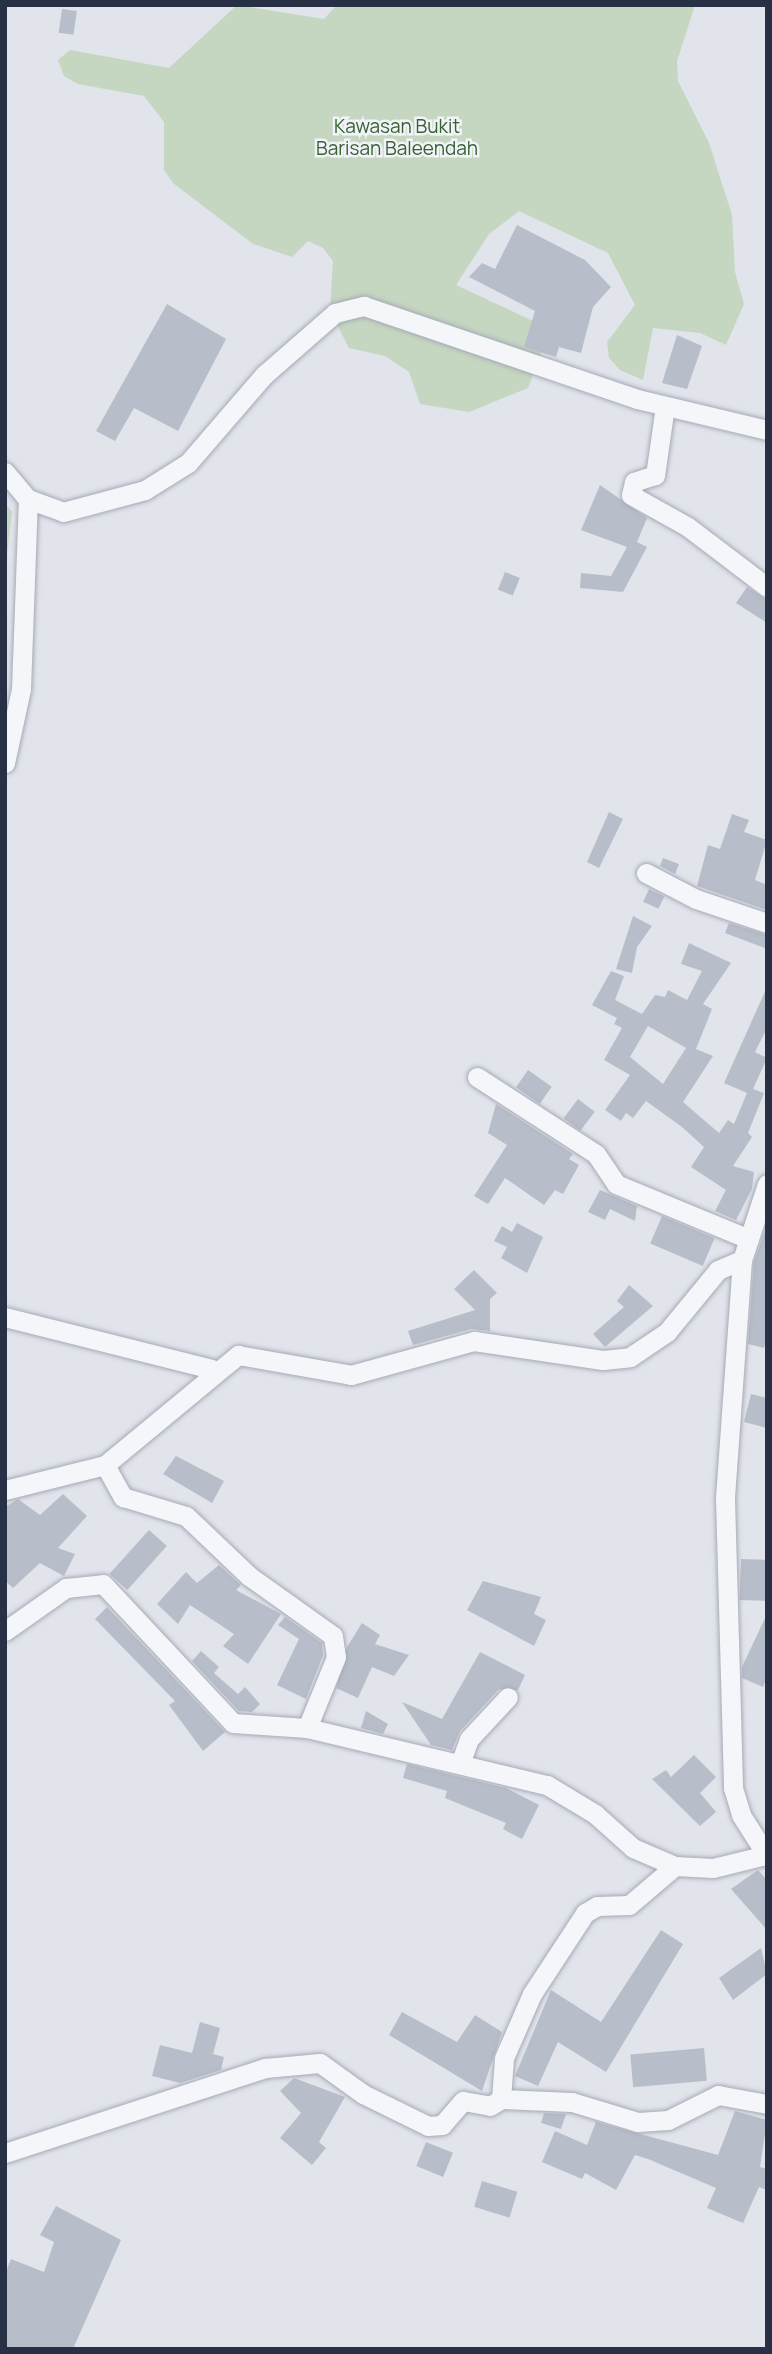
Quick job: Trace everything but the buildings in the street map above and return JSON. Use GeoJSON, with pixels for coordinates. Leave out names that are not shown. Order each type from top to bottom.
{"type":"FeatureCollection","features":[{"type":"Feature","properties":{"kind":"street"},"geometry":{"type":"LineString","coordinates":[[5,471],[28,499],[84,511],[172,476],[264,375],[348,307],[383,310],[665,406],[767,430]]}},
{"type":"Feature","properties":{"kind":"street"},"geometry":{"type":"LineString","coordinates":[[665,406],[655,475],[634,482],[631,495],[688,527],[767,587]]}},
{"type":"Feature","properties":{"kind":"street"},"geometry":{"type":"LineString","coordinates":[[5,763],[21,689],[28,499]]}},
{"type":"Feature","properties":{"kind":"street"},"geometry":{"type":"LineString","coordinates":[[646,873],[767,923]]}},
{"type":"Feature","properties":{"kind":"street"},"geometry":{"type":"LineString","coordinates":[[477,1077],[596,1154],[616,1184],[749,1239]]}},
{"type":"Feature","properties":{"kind":"street"},"geometry":{"type":"LineString","coordinates":[[5,1632],[66,1588],[103,1584],[233,1723],[307,1728],[461,1761],[558,1789],[633,1848],[675,1866],[713,1868],[766,1856],[741,1815],[733,1788],[725,1498],[741,1260],[767,1184]]}},
{"type":"Feature","properties":{"kind":"street"},"geometry":{"type":"LineString","coordinates":[[5,1490],[105,1465],[212,1369],[238,1355],[258,1355],[366,1374],[474,1341],[603,1360],[630,1357],[667,1332],[718,1270],[741,1260]]}},
{"type":"Feature","properties":{"kind":"street"},"geometry":{"type":"LineString","coordinates":[[5,1317],[212,1369]]}},
{"type":"Feature","properties":{"kind":"street"},"geometry":{"type":"LineString","coordinates":[[105,1465],[123,1497],[186,1516],[249,1576],[337,1641],[307,1728]]}},
{"type":"Feature","properties":{"kind":"street"},"geometry":{"type":"LineString","coordinates":[[461,1761],[469,1739],[508,1697]]}},
{"type":"Feature","properties":{"kind":"street"},"geometry":{"type":"LineString","coordinates":[[501,2099],[504,2058],[532,1994],[585,1913],[597,1906],[629,1905],[675,1866]]}},
{"type":"Feature","properties":{"kind":"street"},"geometry":{"type":"LineString","coordinates":[[5,2153],[273,2066],[320,2063],[363,2094],[428,2126],[442,2124],[463,2101],[490,2106],[501,2099],[572,2102],[638,2122],[667,2120],[718,2095],[767,2104]]}},
{"type":"Feature","properties":{"kind":"green space","name":"Kawasan Bukit Barisan Baleendah"},"geometry":{"type":"Polygon","coordinates":[[[237,5],[324,19],[337,5],[695,5],[677,61],[678,81],[709,143],[732,215],[735,272],[744,304],[726,345],[700,333],[653,328],[643,380],[620,370],[609,358],[607,342],[635,305],[608,253],[519,211],[489,234],[456,285],[550,329],[528,388],[469,412],[420,404],[409,372],[385,356],[349,348],[330,311],[333,261],[323,248],[308,241],[292,257],[253,244],[173,183],[164,170],[164,122],[144,96],[78,84],[64,76],[58,60],[70,50],[169,68],[237,5]]]}},
{"type":"Feature","properties":{"kind":"green space"},"geometry":{"type":"Polygon","coordinates":[[[5,503],[12,512],[5,572],[5,503]]]}}]}
